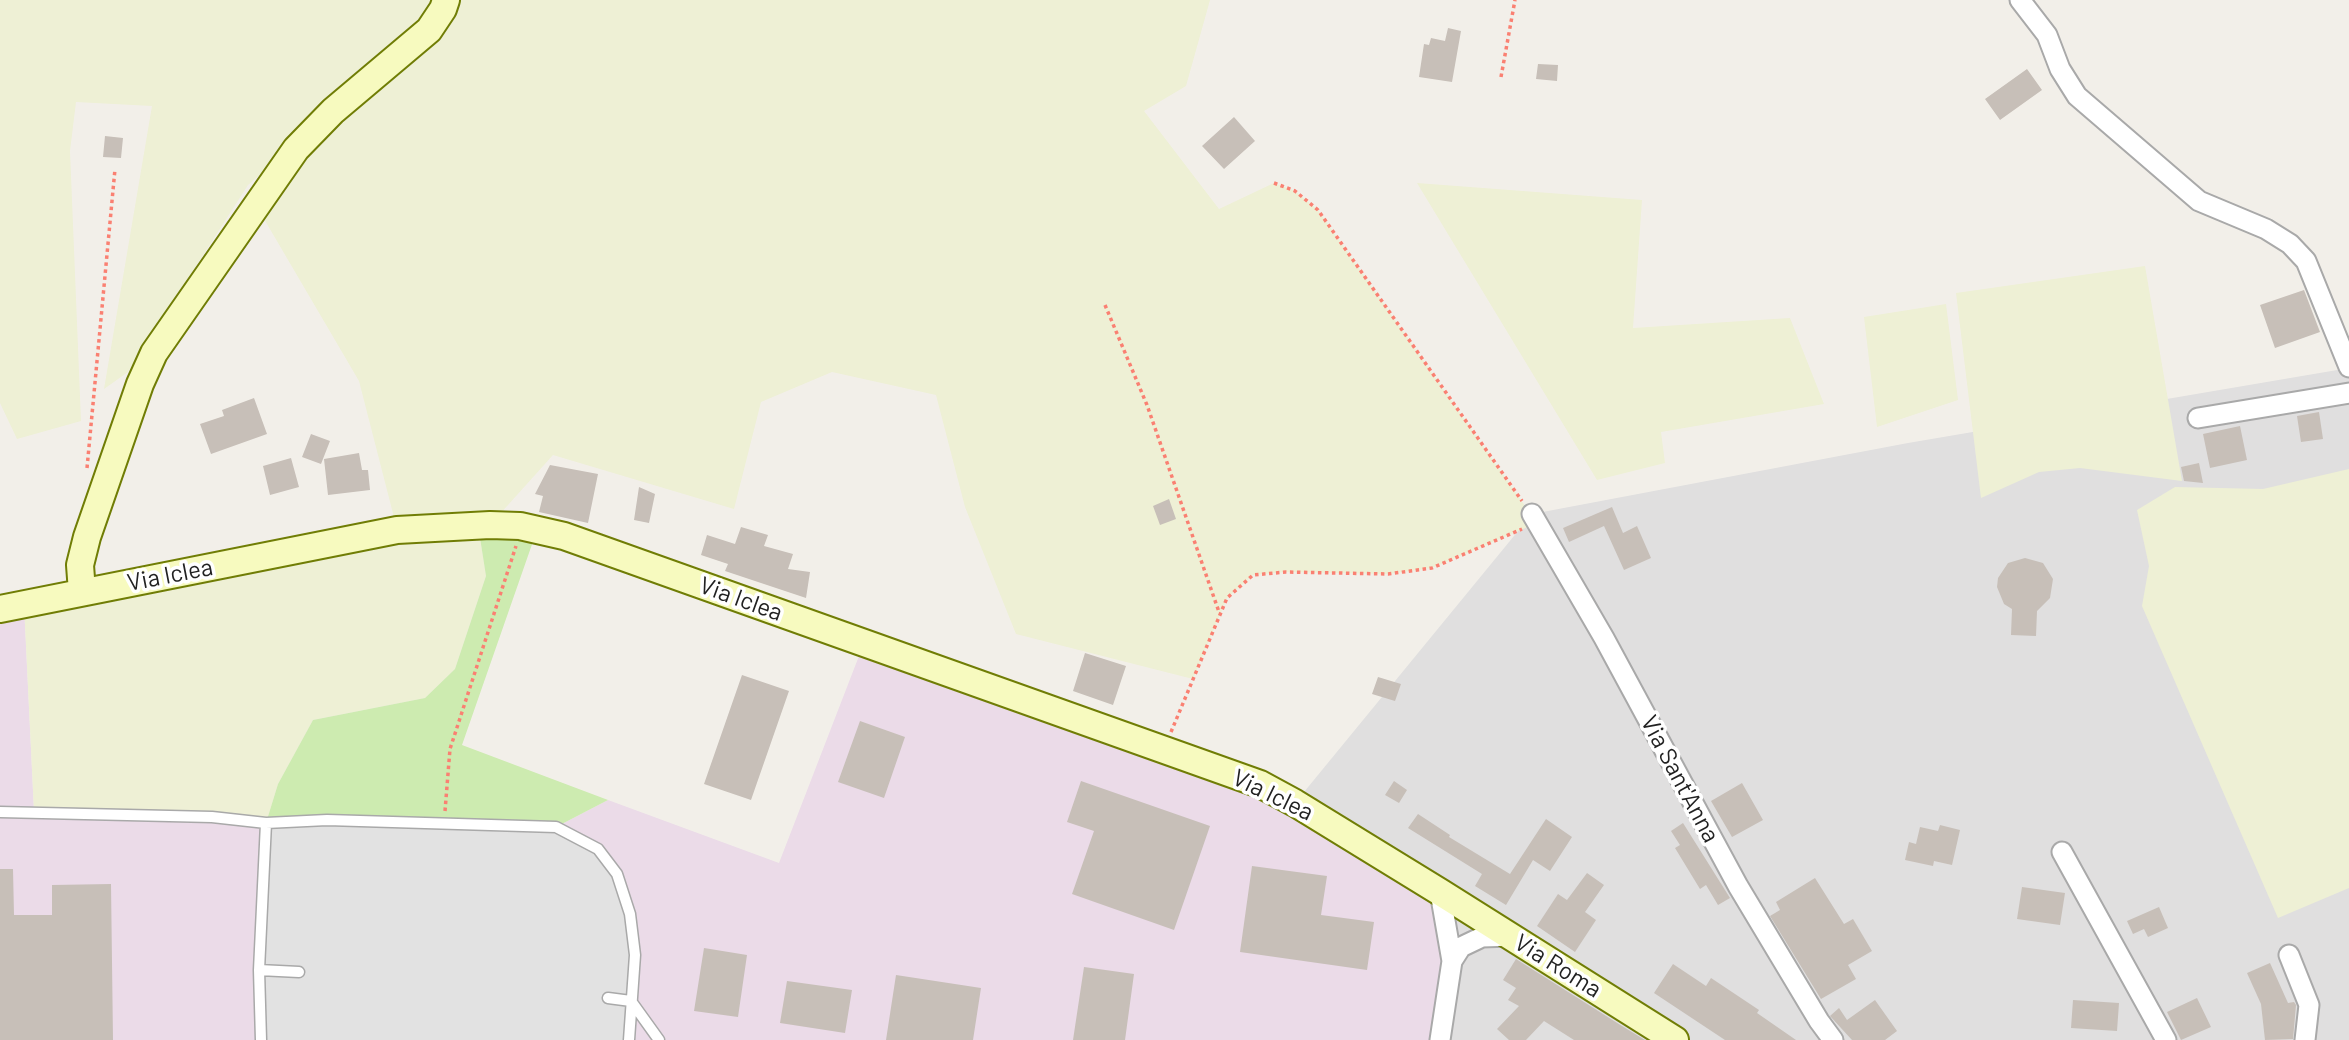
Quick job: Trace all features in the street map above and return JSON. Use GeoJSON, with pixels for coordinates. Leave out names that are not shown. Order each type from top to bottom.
{"type":"FeatureCollection","features":[{"type":"Feature","properties":{"kind":"street"},"geometry":{"type":"LineString","coordinates":[[82,592],[80,565],[87,537],[140,384],[154,353],[296,149],[333,111],[429,30],[446,0]]}},
{"type":"Feature","properties":{"kind":"street"},"geometry":{"type":"LineString","coordinates":[[2020,0],[2047,35],[2060,69],[2077,96],[2199,201],[2266,229],[2290,244],[2306,261],[2349,367]]}},
{"type":"Feature","properties":{"kind":"street"},"geometry":{"type":"LineString","coordinates":[[2198,418],[2349,393]]}},
{"type":"Feature","properties":{"kind":"street","name":"Via Sant'Anna"},"geometry":{"type":"LineString","coordinates":[[1534,518],[1604,638],[1738,886],[1833,1040]]}},
{"type":"Feature","properties":{"kind":"street","name":"Via Iclea"},"geometry":{"type":"LineString","coordinates":[[0,609],[397,530],[478,525],[520,526],[564,536],[1260,784],[1440,892]]}},
{"type":"Feature","properties":{"kind":"street"},"geometry":{"type":"LineString","coordinates":[[2062,852],[2166,1040]]}},
{"type":"Feature","properties":{"kind":"street"},"geometry":{"type":"LineString","coordinates":[[1440,892],[1451,961],[1440,1040]]}},
{"type":"Feature","properties":{"kind":"street","name":"Via Roma"},"geometry":{"type":"LineString","coordinates":[[1440,892],[1477,924],[1511,936],[1675,1040]]}},
{"type":"Feature","properties":{"kind":"street"},"geometry":{"type":"LineString","coordinates":[[1447,934],[1461,918],[1477,924],[1451,961]]}},
{"type":"Feature","properties":{"kind":"street"},"geometry":{"type":"LineString","coordinates":[[2289,955],[2309,1005],[2305,1040]]}},
{"type":"Feature","properties":{"kind":"lane"},"geometry":{"type":"LineString","coordinates":[[0,812],[212,817],[266,823],[327,820],[556,827],[598,849],[617,874],[630,914],[635,955],[629,1040]]}},
{"type":"Feature","properties":{"kind":"lane"},"geometry":{"type":"LineString","coordinates":[[261,1040],[259,970],[266,823]]}},
{"type":"Feature","properties":{"kind":"lane"},"geometry":{"type":"LineString","coordinates":[[259,970],[299,972]]}},
{"type":"Feature","properties":{"kind":"lane"},"geometry":{"type":"LineString","coordinates":[[608,998],[631,1001],[659,1040]]}},
{"type":"Feature","properties":{"kind":"path"},"geometry":{"type":"LineString","coordinates":[[1501,77],[1515,0]]}},
{"type":"Feature","properties":{"kind":"path"},"geometry":{"type":"LineString","coordinates":[[86,471],[115,169]]}},
{"type":"Feature","properties":{"kind":"path"},"geometry":{"type":"LineString","coordinates":[[1164,750],[1227,598],[1253,575],[1286,572],[1388,575],[1432,568],[1534,518],[1318,210],[1295,191],[1274,183]]}},
{"type":"Feature","properties":{"kind":"path"},"geometry":{"type":"LineString","coordinates":[[1105,305],[1147,405],[1220,614]]}},
{"type":"Feature","properties":{"kind":"path"},"geometry":{"type":"LineString","coordinates":[[444,824],[450,749],[508,575],[520,526]]}},
{"type":"Feature","properties":{"kind":"shaded area"},"geometry":{"type":"Polygon","coordinates":[[[2349,368],[2349,1040],[1440,1040],[1295,803],[1532,514],[1908,443],[2349,368]]]}},
{"type":"Feature","properties":{"kind":"shaded area"},"geometry":{"type":"Polygon","coordinates":[[[24,604],[34,811],[556,827],[608,800],[779,863],[864,643],[1260,784],[1440,892],[1452,961],[1440,1040],[0,1040],[0,609],[24,604]]]}},
{"type":"Feature","properties":{"kind":"shaded area"},"geometry":{"type":"Polygon","coordinates":[[[266,823],[556,827],[598,849],[617,874],[635,955],[629,1040],[261,1040],[266,823]]]}},
{"type":"Feature","properties":{"kind":"green space"},"geometry":{"type":"Polygon","coordinates":[[[0,0],[1210,0],[1186,86],[1144,111],[1219,209],[1274,183],[1295,191],[1318,210],[1537,523],[1432,568],[1388,574],[1286,572],[1253,575],[1227,598],[1193,679],[1016,634],[965,507],[936,395],[832,372],[761,402],[734,509],[553,455],[490,525],[478,525],[486,576],[455,669],[425,698],[313,720],[278,784],[266,823],[34,811],[24,604],[397,529],[359,381],[257,207],[324,119],[248,185],[128,372],[104,389],[152,106],[76,102],[70,151],[81,421],[17,439],[0,403],[0,0]]]}},
{"type":"Feature","properties":{"kind":"green space"},"geometry":{"type":"Polygon","coordinates":[[[1417,183],[1642,200],[1633,328],[1790,318],[1824,404],[1661,432],[1665,463],[1597,480],[1417,183]]]}},
{"type":"Feature","properties":{"kind":"green space"},"geometry":{"type":"Polygon","coordinates":[[[2145,266],[2182,481],[2080,468],[2039,472],[1981,498],[1956,293],[2145,266]]]}},
{"type":"Feature","properties":{"kind":"green space"},"geometry":{"type":"Polygon","coordinates":[[[1946,304],[1958,400],[1877,427],[1864,317],[1946,304]]]}},
{"type":"Feature","properties":{"kind":"green space"},"geometry":{"type":"Polygon","coordinates":[[[2349,469],[2349,888],[2278,918],[2142,606],[2149,566],[2137,510],[2175,487],[2263,489],[2349,469]]]}},
{"type":"Feature","properties":{"kind":"green space"},"geometry":{"type":"Polygon","coordinates":[[[478,525],[537,530],[462,745],[608,800],[556,827],[266,823],[278,784],[313,720],[425,698],[455,669],[486,576],[478,525]]]}},
{"type":"Feature","properties":{"kind":"building"},"geometry":{"type":"Polygon","coordinates":[[[1448,28],[1461,31],[1452,82],[1419,77],[1424,44],[1429,45],[1431,38],[1445,41],[1448,28]]]}},
{"type":"Feature","properties":{"kind":"building"},"geometry":{"type":"Polygon","coordinates":[[[1538,64],[1558,65],[1557,81],[1536,79],[1538,64]]]}},
{"type":"Feature","properties":{"kind":"building"},"geometry":{"type":"Polygon","coordinates":[[[2027,69],[2042,90],[2000,120],[1985,99],[2027,69]]]}},
{"type":"Feature","properties":{"kind":"building"},"geometry":{"type":"Polygon","coordinates":[[[1234,117],[1255,141],[1224,169],[1202,146],[1234,117]]]}},
{"type":"Feature","properties":{"kind":"building"},"geometry":{"type":"Polygon","coordinates":[[[105,136],[123,138],[121,158],[103,157],[105,136]]]}},
{"type":"Feature","properties":{"kind":"building"},"geometry":{"type":"Polygon","coordinates":[[[2304,290],[2320,332],[2275,348],[2260,305],[2304,290]]]}},
{"type":"Feature","properties":{"kind":"building"},"geometry":{"type":"Polygon","coordinates":[[[254,398],[267,434],[211,454],[200,424],[224,416],[222,410],[254,398]]]}},
{"type":"Feature","properties":{"kind":"building"},"geometry":{"type":"Polygon","coordinates":[[[2319,412],[2323,439],[2301,442],[2297,416],[2319,412]]]}},
{"type":"Feature","properties":{"kind":"building"},"geometry":{"type":"Polygon","coordinates":[[[2240,426],[2247,460],[2210,468],[2203,434],[2240,426]]]}},
{"type":"Feature","properties":{"kind":"building"},"geometry":{"type":"Polygon","coordinates":[[[311,434],[330,441],[321,464],[302,457],[311,434]]]}},
{"type":"Feature","properties":{"kind":"building"},"geometry":{"type":"Polygon","coordinates":[[[359,453],[362,470],[368,470],[370,490],[328,495],[324,459],[359,453]]]}},
{"type":"Feature","properties":{"kind":"building"},"geometry":{"type":"Polygon","coordinates":[[[291,458],[299,487],[270,495],[263,466],[291,458]]]}},
{"type":"Feature","properties":{"kind":"building"},"geometry":{"type":"Polygon","coordinates":[[[2199,463],[2203,483],[2184,481],[2181,467],[2199,463]]]}},
{"type":"Feature","properties":{"kind":"building"},"geometry":{"type":"Polygon","coordinates":[[[550,465],[598,474],[588,523],[539,512],[543,496],[535,494],[550,465]]]}},
{"type":"Feature","properties":{"kind":"building"},"geometry":{"type":"Polygon","coordinates":[[[639,487],[655,494],[649,523],[634,520],[639,487]]]}},
{"type":"Feature","properties":{"kind":"building"},"geometry":{"type":"Polygon","coordinates":[[[1169,499],[1176,519],[1160,525],[1153,506],[1169,499]]]}},
{"type":"Feature","properties":{"kind":"building"},"geometry":{"type":"Polygon","coordinates":[[[1612,507],[1623,533],[1637,526],[1651,558],[1624,570],[1604,526],[1569,542],[1563,528],[1612,507]]]}},
{"type":"Feature","properties":{"kind":"building"},"geometry":{"type":"Polygon","coordinates":[[[741,527],[768,535],[764,546],[793,554],[788,569],[810,572],[806,598],[725,571],[728,564],[701,555],[707,535],[735,544],[741,527]]]}},
{"type":"Feature","properties":{"kind":"building"},"geometry":{"type":"Polygon","coordinates":[[[2025,558],[2043,563],[2053,579],[2050,598],[2037,611],[2036,636],[2011,635],[2012,609],[2004,604],[1997,587],[1998,578],[2008,563],[2025,558]]]}},
{"type":"Feature","properties":{"kind":"building"},"geometry":{"type":"Polygon","coordinates":[[[1085,653],[1126,666],[1113,705],[1073,691],[1085,653]]]}},
{"type":"Feature","properties":{"kind":"building"},"geometry":{"type":"Polygon","coordinates":[[[742,675],[789,691],[751,800],[704,784],[742,675]]]}},
{"type":"Feature","properties":{"kind":"building"},"geometry":{"type":"Polygon","coordinates":[[[1378,677],[1401,684],[1395,701],[1372,694],[1378,677]]]}},
{"type":"Feature","properties":{"kind":"building"},"geometry":{"type":"Polygon","coordinates":[[[860,721],[905,737],[884,798],[838,782],[860,721]]]}},
{"type":"Feature","properties":{"kind":"building"},"geometry":{"type":"Polygon","coordinates":[[[1081,781],[1210,826],[1174,930],[1072,894],[1094,831],[1067,822],[1081,781]]]}},
{"type":"Feature","properties":{"kind":"building"},"geometry":{"type":"Polygon","coordinates":[[[1394,781],[1407,790],[1399,803],[1385,795],[1394,781]]]}},
{"type":"Feature","properties":{"kind":"building"},"geometry":{"type":"Polygon","coordinates":[[[1742,783],[1763,820],[1732,837],[1711,801],[1742,783]]]}},
{"type":"Feature","properties":{"kind":"building"},"geometry":{"type":"Polygon","coordinates":[[[1418,814],[1450,835],[1449,837],[1510,874],[1546,819],[1572,837],[1550,871],[1533,860],[1506,905],[1475,886],[1482,874],[1408,828],[1418,814]]]}},
{"type":"Feature","properties":{"kind":"building"},"geometry":{"type":"Polygon","coordinates":[[[1683,823],[1730,898],[1718,905],[1706,885],[1700,889],[1675,848],[1680,845],[1671,831],[1683,823]]]}},
{"type":"Feature","properties":{"kind":"building"},"geometry":{"type":"Polygon","coordinates":[[[1940,825],[1960,830],[1952,865],[1934,861],[1933,866],[1905,860],[1909,842],[1916,844],[1920,827],[1938,831],[1940,825]]]}},
{"type":"Feature","properties":{"kind":"building"},"geometry":{"type":"Polygon","coordinates":[[[1252,866],[1327,876],[1321,915],[1374,922],[1367,970],[1240,952],[1252,866]]]}},
{"type":"Feature","properties":{"kind":"building"},"geometry":{"type":"Polygon","coordinates":[[[0,869],[13,869],[14,915],[52,915],[52,885],[111,884],[113,1040],[0,1040],[0,869]]]}},
{"type":"Feature","properties":{"kind":"building"},"geometry":{"type":"Polygon","coordinates":[[[1587,873],[1604,885],[1585,912],[1596,920],[1575,952],[1537,926],[1558,894],[1567,900],[1587,873]]]}},
{"type":"Feature","properties":{"kind":"building"},"geometry":{"type":"Polygon","coordinates":[[[1815,878],[1844,924],[1853,919],[1872,951],[1848,965],[1856,979],[1821,999],[1770,916],[1780,910],[1776,902],[1815,878]]]}},
{"type":"Feature","properties":{"kind":"building"},"geometry":{"type":"Polygon","coordinates":[[[2022,887],[2065,893],[2060,925],[2017,919],[2022,887]]]}},
{"type":"Feature","properties":{"kind":"building"},"geometry":{"type":"Polygon","coordinates":[[[2159,907],[2168,928],[2148,937],[2144,929],[2133,934],[2127,921],[2159,907]]]}},
{"type":"Feature","properties":{"kind":"building"},"geometry":{"type":"Polygon","coordinates":[[[704,948],[747,955],[738,1017],[694,1011],[704,948]]]}},
{"type":"Feature","properties":{"kind":"building"},"geometry":{"type":"Polygon","coordinates":[[[1516,959],[1645,1040],[1574,1040],[1544,1021],[1526,1040],[1509,1040],[1497,1029],[1519,1006],[1508,1000],[1516,988],[1503,980],[1516,959]]]}},
{"type":"Feature","properties":{"kind":"building"},"geometry":{"type":"Polygon","coordinates":[[[2270,963],[2288,1003],[2294,1002],[2296,1005],[2293,1039],[2265,1040],[2261,1004],[2247,973],[2270,963]]]}},
{"type":"Feature","properties":{"kind":"building"},"geometry":{"type":"Polygon","coordinates":[[[1673,964],[1706,986],[1711,978],[1759,1010],[1757,1013],[1796,1040],[1725,1040],[1654,993],[1673,964]]]}},
{"type":"Feature","properties":{"kind":"building"},"geometry":{"type":"Polygon","coordinates":[[[1084,967],[1134,974],[1125,1040],[1073,1040],[1084,967]]]}},
{"type":"Feature","properties":{"kind":"building"},"geometry":{"type":"Polygon","coordinates":[[[896,975],[981,988],[973,1040],[886,1040],[896,975]]]}},
{"type":"Feature","properties":{"kind":"building"},"geometry":{"type":"Polygon","coordinates":[[[787,981],[852,990],[845,1033],[780,1023],[787,981]]]}},
{"type":"Feature","properties":{"kind":"building"},"geometry":{"type":"Polygon","coordinates":[[[2197,998],[2211,1027],[2181,1040],[2167,1012],[2197,998]]]}},
{"type":"Feature","properties":{"kind":"building"},"geometry":{"type":"Polygon","coordinates":[[[1875,1000],[1897,1031],[1885,1040],[1852,1040],[1830,1016],[1839,1008],[1847,1020],[1875,1000]]]}},
{"type":"Feature","properties":{"kind":"building"},"geometry":{"type":"Polygon","coordinates":[[[2073,1000],[2119,1003],[2117,1031],[2071,1028],[2073,1000]]]}}]}
